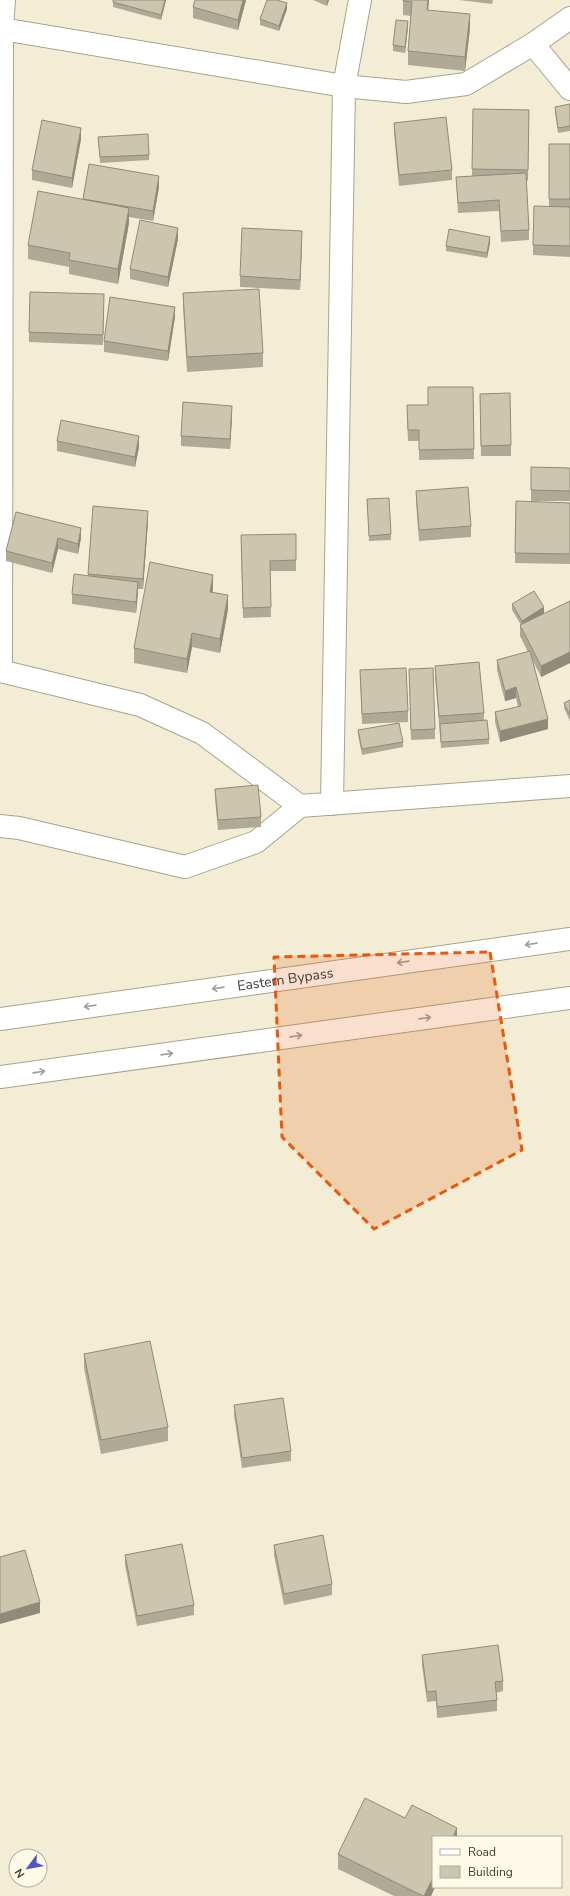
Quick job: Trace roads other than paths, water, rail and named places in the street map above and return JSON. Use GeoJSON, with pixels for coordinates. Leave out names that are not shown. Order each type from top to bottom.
{"type":"FeatureCollection","features":[{"type":"Feature","properties":{"kind":"main road"},"geometry":{"type":"LineString","coordinates":[[4,0],[2,29],[0,671],[140,705],[202,733],[300,806]]}},
{"type":"Feature","properties":{"kind":"main road"},"geometry":{"type":"LineString","coordinates":[[332,804],[344,86],[360,0]]}},
{"type":"Feature","properties":{"kind":"main road"},"geometry":{"type":"LineString","coordinates":[[2,29],[344,86],[406,92],[466,84],[533,44],[570,18]]}},
{"type":"Feature","properties":{"kind":"main road"},"geometry":{"type":"LineString","coordinates":[[533,44],[570,88]]}},
{"type":"Feature","properties":{"kind":"main road"},"geometry":{"type":"LineString","coordinates":[[0,826],[19,828],[185,867],[256,842],[300,806],[570,786]]}},
{"type":"Feature","properties":{"kind":"main road","name":"Eastern Bypass"},"geometry":{"type":"LineString","coordinates":[[0,1019],[570,939]]}},
{"type":"Feature","properties":{"kind":"main road"},"geometry":{"type":"LineString","coordinates":[[0,1077],[570,998]]}}]}
